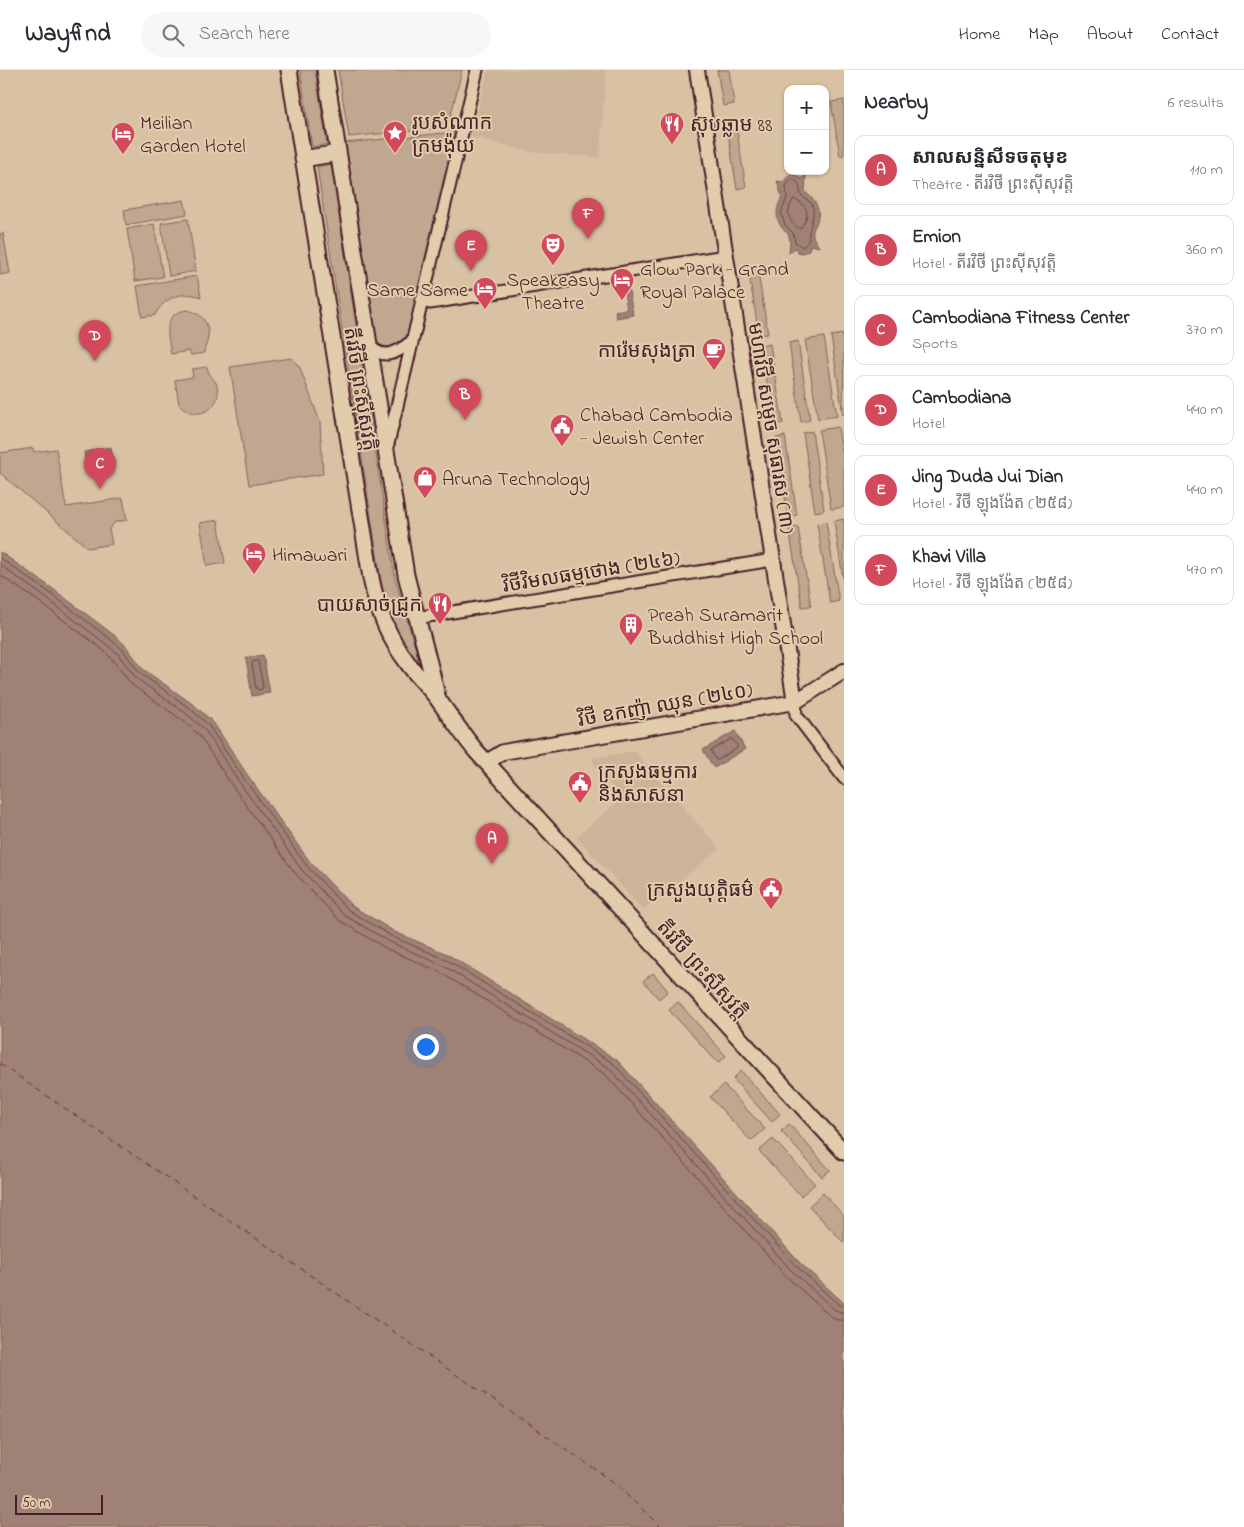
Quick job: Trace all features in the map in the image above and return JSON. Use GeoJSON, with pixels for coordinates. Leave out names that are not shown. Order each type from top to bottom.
{"type":"FeatureCollection","features":[{"type":"Feature","properties":{"kind":"main road","name":"តីរវិថី ព្រះស៊ីសុវត្តិ"},"geometry":{"type":"LineString","coordinates":[[289,70],[372,583],[385,626],[408,663],[437,698],[456,726],[487,762],[844,1152]]}},
{"type":"Feature","properties":{"kind":"main road","name":"តីរវិថី ព្រះស៊ីសុវត្តិ"},"geometry":{"type":"LineString","coordinates":[[324,70],[406,576],[428,656],[437,698]]}},
{"type":"Feature","properties":{"kind":"main road"},"geometry":{"type":"LineString","coordinates":[[303,159],[338,153]]}},
{"type":"Feature","properties":{"kind":"main road"},"geometry":{"type":"LineString","coordinates":[[408,663],[417,668],[423,666],[428,656]]}},
{"type":"Feature","properties":{"kind":"street","name":"តីរវិថី ព្រះស៊ីសុវត្តិ"},"geometry":{"type":"LineString","coordinates":[[386,451],[477,70]]}},
{"type":"Feature","properties":{"kind":"street","name":"មហាវិថី សម្តេច សុធារស (៣)"},"geometry":{"type":"LineString","coordinates":[[696,70],[796,715],[844,778]]}},
{"type":"Feature","properties":{"kind":"street"},"geometry":{"type":"LineString","coordinates":[[421,301],[439,302],[725,256]]}},
{"type":"Feature","properties":{"kind":"street","name":"តីរវិថី ព្រះស៊ីសុវត្តិ"},"geometry":{"type":"LineString","coordinates":[[369,345],[373,350],[388,354],[396,353],[411,342]]}},
{"type":"Feature","properties":{"kind":"street","name":"វិថីវិមលធម្មថោង (២៤៦)"},"geometry":{"type":"LineString","coordinates":[[416,618],[772,560]]}},
{"type":"Feature","properties":{"kind":"street","name":"វិថី ឧកញ៉ា ឈុន (២៤០)"},"geometry":{"type":"LineString","coordinates":[[487,762],[503,752],[795,702],[844,671]]}},
{"type":"Feature","properties":{"kind":"shaded area"},"geometry":{"type":"Polygon","coordinates":[[[300,70],[315,70],[327,144],[312,147],[300,70]]]}},
{"type":"Feature","properties":{"kind":"shaded area"},"geometry":{"type":"Polygon","coordinates":[[[338,70],[462,70],[448,127],[349,137],[338,70]]]}},
{"type":"Feature","properties":{"kind":"shaded area"},"geometry":{"type":"Polygon","coordinates":[[[488,70],[606,70],[600,158],[531,152],[471,137],[488,70]]]}},
{"type":"Feature","properties":{"kind":"shaded area"},"geometry":{"type":"Polygon","coordinates":[[[717,70],[729,70],[734,104],[723,106],[717,70]]]}},
{"type":"Feature","properties":{"kind":"shaded area"},"geometry":{"type":"Polygon","coordinates":[[[844,100],[844,155],[840,156],[831,102],[844,100]]]}},
{"type":"Feature","properties":{"kind":"shaded area"},"geometry":{"type":"Polygon","coordinates":[[[735,120],[746,187],[737,189],[726,121],[735,120]]]}},
{"type":"Feature","properties":{"kind":"shaded area"},"geometry":{"type":"Polygon","coordinates":[[[455,132],[406,341],[394,347],[382,345],[374,341],[344,143],[455,132]]]}},
{"type":"Feature","properties":{"kind":"shaded area"},"geometry":{"type":"Polygon","coordinates":[[[331,164],[395,578],[418,660],[411,654],[399,635],[389,612],[381,581],[317,167],[331,164]]]}},
{"type":"Feature","properties":{"kind":"shaded area"},"geometry":{"type":"Polygon","coordinates":[[[184,200],[187,214],[126,225],[124,210],[184,200]]]}},
{"type":"Feature","properties":{"kind":"shaded area"},"geometry":{"type":"Polygon","coordinates":[[[188,219],[196,271],[169,276],[161,223],[188,219]]]}},
{"type":"Feature","properties":{"kind":"shaded area"},"geometry":{"type":"Polygon","coordinates":[[[154,224],[163,277],[135,281],[127,229],[154,224]]]}},
{"type":"Feature","properties":{"kind":"shaded area"},"geometry":{"type":"Polygon","coordinates":[[[3,233],[10,273],[0,275],[0,234],[3,233]]]}},
{"type":"Feature","properties":{"kind":"shaded area"},"geometry":{"type":"Polygon","coordinates":[[[757,266],[768,334],[759,335],[748,268],[757,266]]]}},
{"type":"Feature","properties":{"kind":"shaded area"},"geometry":{"type":"Polygon","coordinates":[[[197,276],[201,297],[187,294],[174,297],[163,304],[155,315],[142,317],[137,286],[197,276]]]}},
{"type":"Feature","properties":{"kind":"shaded area"},"geometry":{"type":"Polygon","coordinates":[[[187,310],[196,313],[206,323],[208,339],[204,353],[191,355],[189,351],[171,354],[168,326],[173,316],[187,310]]]}},
{"type":"Feature","properties":{"kind":"shaded area"},"geometry":{"type":"Polygon","coordinates":[[[842,334],[844,345],[843,415],[831,336],[842,334]]]}},
{"type":"Feature","properties":{"kind":"shaded area"},"geometry":{"type":"Polygon","coordinates":[[[824,337],[837,416],[818,419],[805,340],[824,337]]]}},
{"type":"Feature","properties":{"kind":"shaded area"},"geometry":{"type":"Polygon","coordinates":[[[798,341],[810,420],[801,422],[789,343],[798,341]]]}},
{"type":"Feature","properties":{"kind":"shaded area"},"geometry":{"type":"Polygon","coordinates":[[[770,344],[783,423],[774,425],[761,346],[770,344]]]}},
{"type":"Feature","properties":{"kind":"shaded area"},"geometry":{"type":"Polygon","coordinates":[[[292,358],[300,368],[320,422],[323,474],[249,485],[230,367],[292,358]]]}},
{"type":"Feature","properties":{"kind":"shaded area"},"geometry":{"type":"Polygon","coordinates":[[[207,367],[218,388],[217,398],[213,406],[205,412],[197,413],[186,410],[179,404],[175,380],[193,377],[192,369],[207,367]]]}},
{"type":"Feature","properties":{"kind":"shaded area"},"geometry":{"type":"Polygon","coordinates":[[[838,427],[844,463],[844,507],[831,509],[819,430],[838,427]]]}},
{"type":"Feature","properties":{"kind":"shaded area"},"geometry":{"type":"Polygon","coordinates":[[[812,431],[824,510],[815,512],[803,433],[812,431]]]}},
{"type":"Feature","properties":{"kind":"shaded area"},"geometry":{"type":"Polygon","coordinates":[[[785,436],[797,515],[788,517],[776,438],[785,436]]]}},
{"type":"Feature","properties":{"kind":"shaded area"},"geometry":{"type":"Polygon","coordinates":[[[33,448],[34,452],[56,449],[66,507],[123,498],[127,520],[115,522],[109,529],[112,544],[88,548],[0,473],[0,453],[33,448]]]}},
{"type":"Feature","properties":{"kind":"shaded area"},"geometry":{"type":"Polygon","coordinates":[[[844,519],[844,585],[834,521],[844,519]]]}},
{"type":"Feature","properties":{"kind":"shaded area"},"geometry":{"type":"Polygon","coordinates":[[[218,520],[225,563],[207,566],[200,523],[218,520]]]}},
{"type":"Feature","properties":{"kind":"shaded area"},"geometry":{"type":"Polygon","coordinates":[[[826,522],[839,601],[830,603],[817,524],[826,522]]]}},
{"type":"Feature","properties":{"kind":"shaded area"},"geometry":{"type":"Polygon","coordinates":[[[798,527],[811,606],[802,607],[789,528],[798,527]]]}},
{"type":"Feature","properties":{"kind":"shaded area"},"geometry":{"type":"Polygon","coordinates":[[[634,751],[720,849],[643,910],[576,837],[621,797],[602,775],[591,758],[634,751]]]}},
{"type":"Feature","properties":{"kind":"shaded area"},"geometry":{"type":"Polygon","coordinates":[[[653,973],[668,991],[659,999],[643,981],[653,973]]]}},
{"type":"Feature","properties":{"kind":"shaded area"},"geometry":{"type":"Polygon","coordinates":[[[678,1002],[726,1056],[718,1063],[669,1010],[678,1002]]]}},
{"type":"Feature","properties":{"kind":"shaded area"},"geometry":{"type":"Polygon","coordinates":[[[741,1071],[780,1114],[772,1122],[733,1079],[741,1071]]]}},
{"type":"Feature","properties":{"kind":"shaded area"},"geometry":{"type":"Polygon","coordinates":[[[724,1085],[765,1129],[751,1141],[710,1097],[724,1085]]]}},
{"type":"Feature","properties":{"kind":"shaded area"},"geometry":{"type":"Polygon","coordinates":[[[789,1124],[830,1170],[822,1177],[781,1131],[789,1124]]]}},
{"type":"Feature","properties":{"kind":"shaded area"},"geometry":{"type":"Polygon","coordinates":[[[773,1139],[815,1184],[801,1196],[759,1151],[773,1139]]]}},
{"type":"Feature","properties":{"kind":"shaded area"},"geometry":{"type":"Polygon","coordinates":[[[823,1193],[844,1216],[844,1243],[809,1206],[823,1193]]]}},
{"type":"Feature","properties":{"kind":"water"},"geometry":{"type":"Polygon","coordinates":[[[789,175],[796,175],[801,179],[806,175],[805,192],[815,202],[818,210],[818,219],[813,233],[819,247],[811,245],[808,251],[802,253],[798,252],[795,248],[789,253],[789,235],[784,231],[777,217],[782,197],[777,181],[783,182],[789,175]]]}},
{"type":"Feature","properties":{"kind":"water"},"geometry":{"type":"Polygon","coordinates":[[[628,285],[633,315],[616,318],[615,311],[627,309],[623,286],[628,285]]]}},
{"type":"Feature","properties":{"kind":"water"},"geometry":{"type":"Polygon","coordinates":[[[111,447],[114,464],[112,468],[106,468],[104,463],[86,467],[84,452],[111,447]]]}},
{"type":"Feature","properties":{"kind":"water"},"geometry":{"type":"Polygon","coordinates":[[[0,552],[114,635],[126,646],[143,669],[194,705],[213,722],[246,773],[310,862],[352,906],[395,932],[447,954],[617,1060],[799,1262],[844,1303],[844,1527],[0,1527],[0,552]]]}},
{"type":"Feature","properties":{"kind":"water"},"geometry":{"type":"Polygon","coordinates":[[[263,655],[270,693],[252,696],[246,658],[263,655]]]}},
{"type":"Feature","properties":{"kind":"water"},"geometry":{"type":"Polygon","coordinates":[[[735,731],[745,749],[714,768],[703,750],[735,731]]]}},
{"type":"Feature","properties":{"kind":"ferry route"},"geometry":{"type":"LineString","coordinates":[[0,1064],[611,1480],[661,1527]]}},
{"type":"Feature","properties":{"kind":"place","name":"ស៊ុបឆ្លាម 88"},"geometry":{"type":"Point","coordinates":[672,145]}},
{"type":"Feature","properties":{"kind":"place","name":"រូបសំណាក ក្រមង៉ុយ"},"geometry":{"type":"Point","coordinates":[395,154]}},
{"type":"Feature","properties":{"kind":"place","name":"Meilian Garden Hotel"},"geometry":{"type":"Point","coordinates":[123,155]}},
{"type":"Feature","properties":{"kind":"place","name":"Khavi Villa"},"geometry":{"type":"Point","coordinates":[588,239]}},
{"type":"Feature","properties":{"kind":"place","name":"Speakeasy Theatre"},"geometry":{"type":"Point","coordinates":[553,266]}},
{"type":"Feature","properties":{"kind":"place","name":"Jing Duda Jui Dian"},"geometry":{"type":"Point","coordinates":[471,271]}},
{"type":"Feature","properties":{"kind":"place","name":"Glow Park - Grand Royal Palace"},"geometry":{"type":"Point","coordinates":[622,301]}},
{"type":"Feature","properties":{"kind":"place","name":"Same Same"},"geometry":{"type":"Point","coordinates":[485,310]}},
{"type":"Feature","properties":{"kind":"place","name":"Cambodiana"},"geometry":{"type":"Point","coordinates":[95,361]}},
{"type":"Feature","properties":{"kind":"place","name":"ការ៉េមសុងត្រា"},"geometry":{"type":"Point","coordinates":[714,371]}},
{"type":"Feature","properties":{"kind":"place","name":"Emion"},"geometry":{"type":"Point","coordinates":[465,420]}},
{"type":"Feature","properties":{"kind":"place","name":"Chabad Cambodia - Jewish Center"},"geometry":{"type":"Point","coordinates":[562,447]}},
{"type":"Feature","properties":{"kind":"place","name":"Cambodiana Fitness Center"},"geometry":{"type":"Point","coordinates":[100,489]}},
{"type":"Feature","properties":{"kind":"place","name":"Aruna Technology"},"geometry":{"type":"Point","coordinates":[425,499]}},
{"type":"Feature","properties":{"kind":"place","name":"Himawari"},"geometry":{"type":"Point","coordinates":[254,575]}},
{"type":"Feature","properties":{"kind":"place","name":"បាយសាច់ជ្រូក"},"geometry":{"type":"Point","coordinates":[440,625]}},
{"type":"Feature","properties":{"kind":"place","name":"Preah Suramarit Buddhist High School"},"geometry":{"type":"Point","coordinates":[631,646]}},
{"type":"Feature","properties":{"kind":"place","name":"ក្រសួងធម្មការ និងសាសនា"},"geometry":{"type":"Point","coordinates":[580,804]}},
{"type":"Feature","properties":{"kind":"place","name":"សាលសន្និសីទចតុមុខ"},"geometry":{"type":"Point","coordinates":[492,864]}},
{"type":"Feature","properties":{"kind":"place","name":"ក្រសួងយុត្ដិធម៌"},"geometry":{"type":"Point","coordinates":[771,910]}}]}
